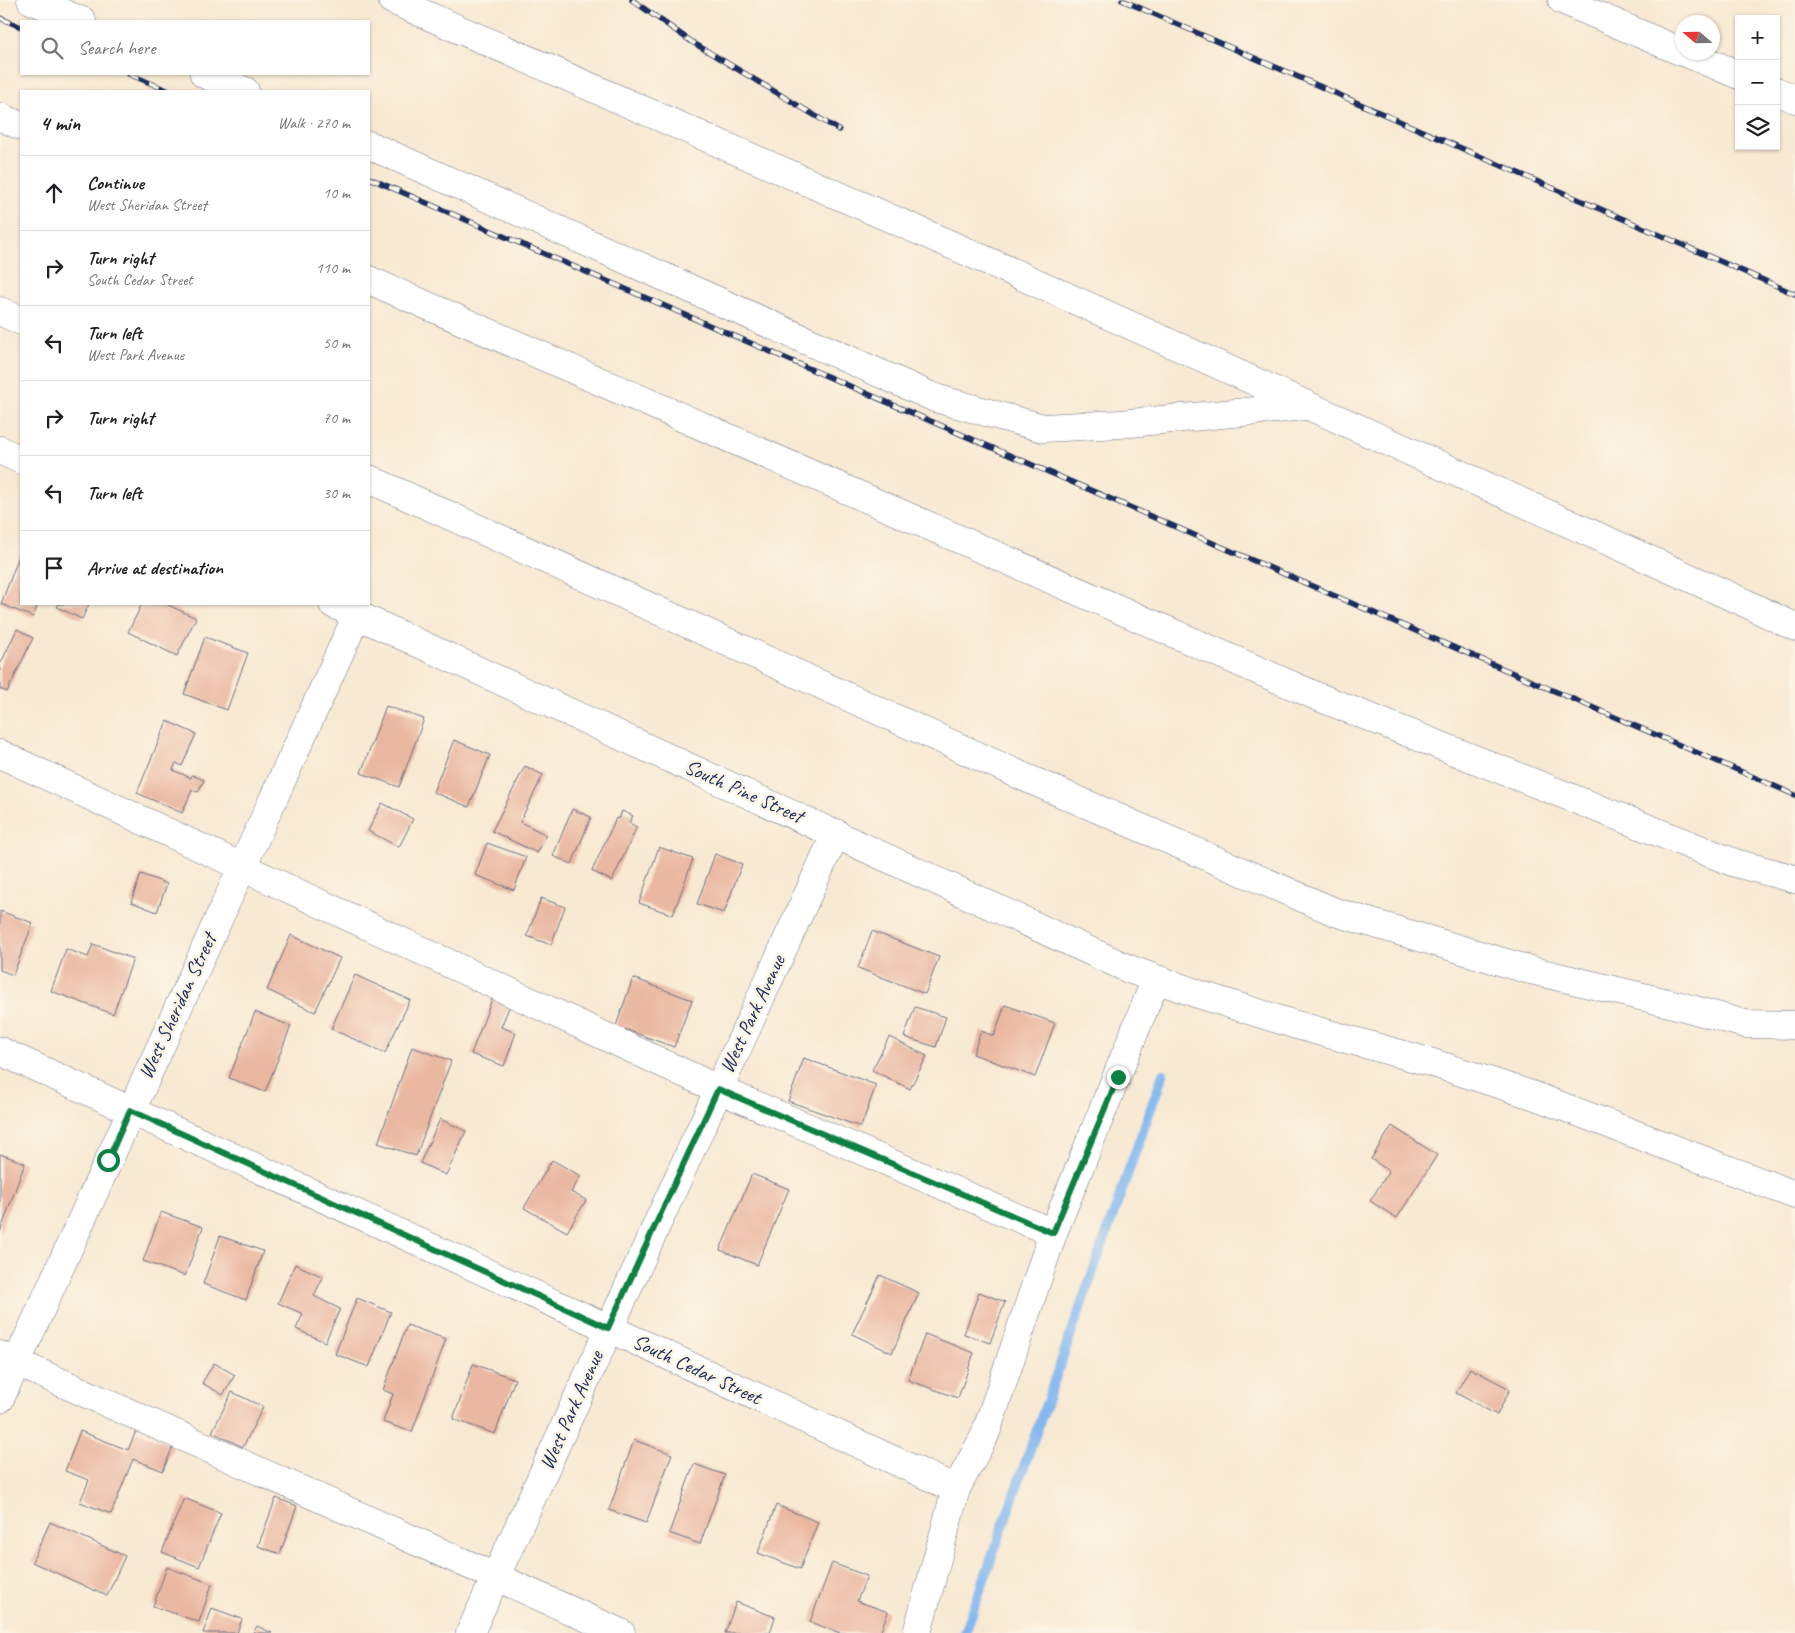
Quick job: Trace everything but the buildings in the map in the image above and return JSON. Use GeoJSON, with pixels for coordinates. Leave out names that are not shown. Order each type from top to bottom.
{"type":"FeatureCollection","features":[{"type":"Feature","properties":{"kind":"street"},"geometry":{"type":"LineString","coordinates":[[32,0],[80,20]]}},
{"type":"Feature","properties":{"kind":"street"},"geometry":{"type":"LineString","coordinates":[[392,0],[988,261],[1741,601],[1795,628]]}},
{"type":"Feature","properties":{"kind":"street"},"geometry":{"type":"LineString","coordinates":[[1562,0],[1675,49]]}},
{"type":"Feature","properties":{"kind":"street"},"geometry":{"type":"LineString","coordinates":[[1702,60],[1735,73]]}},
{"type":"Feature","properties":{"kind":"street"},"geometry":{"type":"LineString","coordinates":[[206,75],[243,90]]}},
{"type":"Feature","properties":{"kind":"street"},"geometry":{"type":"LineString","coordinates":[[1780,93],[1795,99]]}},
{"type":"Feature","properties":{"kind":"street"},"geometry":{"type":"LineString","coordinates":[[0,117],[20,126]]}},
{"type":"Feature","properties":{"kind":"street"},"geometry":{"type":"LineString","coordinates":[[370,145],[935,398],[1042,428],[1120,424],[1307,406]]}},
{"type":"Feature","properties":{"kind":"street"},"geometry":{"type":"LineString","coordinates":[[370,280],[1321,698],[1735,863],[1795,879]]}},
{"type":"Feature","properties":{"kind":"street"},"geometry":{"type":"LineString","coordinates":[[0,311],[20,321]]}},
{"type":"Feature","properties":{"kind":"street"},"geometry":{"type":"LineString","coordinates":[[0,450],[20,460]]}},
{"type":"Feature","properties":{"kind":"street"},"geometry":{"type":"LineString","coordinates":[[370,479],[1024,777],[1334,912],[1530,970],[1677,1005],[1745,1024],[1795,1025]]}},
{"type":"Feature","properties":{"kind":"street","name":"South Pine Street"},"geometry":{"type":"LineString","coordinates":[[345,609],[1130,969],[1292,1024],[1433,1063],[1534,1096],[1795,1195]]}},
{"type":"Feature","properties":{"kind":"street","name":"West Sheridan Street"},"geometry":{"type":"LineString","coordinates":[[0,1399],[8,1359],[130,1110],[241,867],[345,609]]}},
{"type":"Feature","properties":{"kind":"street"},"geometry":{"type":"LineString","coordinates":[[0,754],[718,1089],[1053,1233]]}},
{"type":"Feature","properties":{"kind":"street","name":"West Park Avenue"},"geometry":{"type":"LineString","coordinates":[[470,1633],[836,833]]}},
{"type":"Feature","properties":{"kind":"street"},"geometry":{"type":"LineString","coordinates":[[917,1633],[956,1489],[984,1435],[1053,1233],[1156,979]]}},
{"type":"Feature","properties":{"kind":"street","name":"South Cedar Street"},"geometry":{"type":"LineString","coordinates":[[0,1051],[956,1489]]}},
{"type":"Feature","properties":{"kind":"street"},"geometry":{"type":"LineString","coordinates":[[8,1359],[621,1633]]}},
{"type":"Feature","properties":{"kind":"waterway"},"geometry":{"type":"LineString","coordinates":[[965,1633],[1163,1074]]}},
{"type":"Feature","properties":{"kind":"railway"},"geometry":{"type":"LineString","coordinates":[[632,0],[692,42],[839,130]]}},
{"type":"Feature","properties":{"kind":"railway"},"geometry":{"type":"LineString","coordinates":[[1122,0],[1795,294]]}},
{"type":"Feature","properties":{"kind":"railway"},"geometry":{"type":"LineString","coordinates":[[0,18],[20,27]]}},
{"type":"Feature","properties":{"kind":"railway"},"geometry":{"type":"LineString","coordinates":[[131,75],[167,90]]}},
{"type":"Feature","properties":{"kind":"railway"},"geometry":{"type":"LineString","coordinates":[[370,178],[1795,795]]}},
{"type":"Feature","properties":{"kind":"route"},"geometry":{"type":"LineString","coordinates":[[108,1160],[130,1110],[608,1328],[718,1089],[1053,1233],[1118,1077]]}}]}
